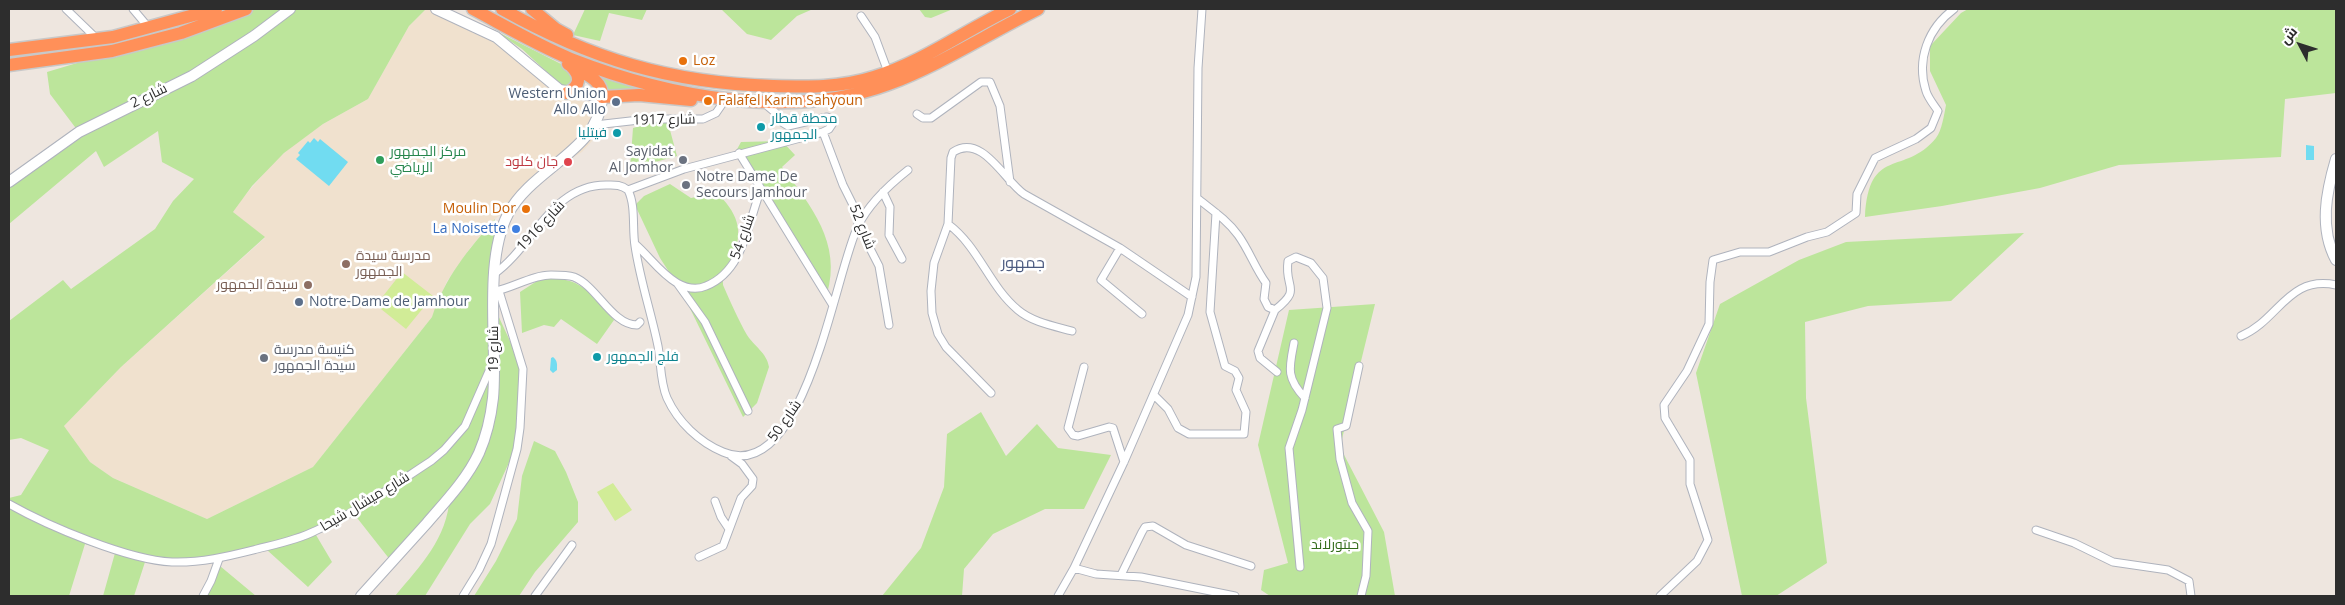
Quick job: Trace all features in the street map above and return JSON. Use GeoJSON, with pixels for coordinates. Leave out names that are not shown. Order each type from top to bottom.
{"type":"FeatureCollection","features":[{"type":"Feature","properties":{"kind":"highway"},"geometry":{"type":"LineString","coordinates":[[9,50],[97,40],[150,28],[214,9]]}},
{"type":"Feature","properties":{"kind":"highway"},"geometry":{"type":"LineString","coordinates":[[9,65],[112,51],[181,33],[246,9]]}},
{"type":"Feature","properties":{"kind":"highway"},"geometry":{"type":"LineString","coordinates":[[473,9],[569,58],[616,74],[719,99]]}},
{"type":"Feature","properties":{"kind":"highway"},"geometry":{"type":"LineString","coordinates":[[502,9],[557,38],[625,64],[668,76],[716,83],[802,88],[848,84],[888,72],[1010,9]]}},
{"type":"Feature","properties":{"kind":"highway"},"geometry":{"type":"LineString","coordinates":[[532,9],[556,29],[610,53],[625,64]]}},
{"type":"Feature","properties":{"kind":"highway"},"geometry":{"type":"LineString","coordinates":[[972,30],[990,9]]}},
{"type":"Feature","properties":{"kind":"highway"},"geometry":{"type":"LineString","coordinates":[[530,39],[571,66],[587,74],[600,85],[602,97],[639,95],[681,99],[790,101],[834,98],[890,84],[926,68],[1038,9]]}},
{"type":"Feature","properties":{"kind":"highway"},"geometry":{"type":"LineString","coordinates":[[567,93],[574,89],[579,81],[579,74],[571,66]]}},
{"type":"Feature","properties":{"kind":"main road","name":"شارع 2"},"geometry":{"type":"LineString","coordinates":[[9,182],[79,132],[192,76],[254,36],[290,9]]}},
{"type":"Feature","properties":{"kind":"main road"},"geometry":{"type":"LineString","coordinates":[[436,9],[496,37],[555,87],[567,93],[602,97]]}},
{"type":"Feature","properties":{"kind":"main road","name":"شارع 19"},"geometry":{"type":"LineString","coordinates":[[361,596],[446,501],[479,453],[493,399],[496,291],[494,274],[501,229],[508,213],[523,194],[544,172],[580,144],[595,125],[602,97]]}},
{"type":"Feature","properties":{"kind":"main road"},"geometry":{"type":"LineString","coordinates":[[2336,159],[2329,184],[2325,223],[2326,235],[2336,260]]}},
{"type":"Feature","properties":{"kind":"street"},"geometry":{"type":"LineString","coordinates":[[66,9],[97,40]]}},
{"type":"Feature","properties":{"kind":"street"},"geometry":{"type":"LineString","coordinates":[[133,9],[150,28]]}},
{"type":"Feature","properties":{"kind":"street"},"geometry":{"type":"LineString","coordinates":[[1061,594],[1154,395],[1185,322],[1192,297],[1196,277],[1198,68],[1202,9]]}},
{"type":"Feature","properties":{"kind":"street"},"geometry":{"type":"LineString","coordinates":[[1660,596],[1697,561],[1708,540],[1690,484],[1690,460],[1664,418],[1664,405],[1688,371],[1709,324],[1710,282],[1714,260],[1740,252],[1769,252],[1807,237],[1827,232],[1856,213],[1857,194],[1875,158],[1916,139],[1931,128],[1938,111],[1926,93],[1921,65],[1935,26],[1954,9]]}},
{"type":"Feature","properties":{"kind":"street"},"geometry":{"type":"LineString","coordinates":[[861,16],[876,38],[888,72]]}},
{"type":"Feature","properties":{"kind":"street"},"geometry":{"type":"LineString","coordinates":[[917,114],[924,118],[931,118],[981,82],[990,82],[1000,106],[1010,182]]}},
{"type":"Feature","properties":{"kind":"street","name":"شارع 1917"},"geometry":{"type":"LineString","coordinates":[[595,125],[648,119],[703,119],[716,113],[719,99]]}},
{"type":"Feature","properties":{"kind":"street"},"geometry":{"type":"LineString","coordinates":[[748,411],[705,322],[677,283],[634,243],[631,202],[628,190],[684,169],[823,132],[829,129],[833,123],[829,117],[791,126],[783,123],[777,114],[760,101]]}},
{"type":"Feature","properties":{"kind":"street"},"geometry":{"type":"LineString","coordinates":[[777,114],[790,101]]}},
{"type":"Feature","properties":{"kind":"street","name":"شارع 52"},"geometry":{"type":"LineString","coordinates":[[823,132],[843,185],[856,211],[858,225],[879,266],[889,324]]}},
{"type":"Feature","properties":{"kind":"street"},"geometry":{"type":"LineString","coordinates":[[991,393],[946,347],[934,324],[931,291],[934,263],[948,224],[953,152],[965,147],[985,154],[1010,182],[1035,201],[1120,248],[1192,297]]}},
{"type":"Feature","properties":{"kind":"street"},"geometry":{"type":"LineString","coordinates":[[739,153],[832,304]]}},
{"type":"Feature","properties":{"kind":"street","name":"شارع 50"},"geometry":{"type":"LineString","coordinates":[[634,243],[668,399],[685,425],[696,437],[729,454],[738,456],[760,452],[770,444],[803,395],[814,369],[832,304],[858,225],[883,192],[908,170]]}},
{"type":"Feature","properties":{"kind":"street","name":"شارع 1916"},"geometry":{"type":"LineString","coordinates":[[494,274],[508,263],[543,219],[574,193],[583,188],[598,185],[618,185],[628,190]]}},
{"type":"Feature","properties":{"kind":"street","name":"شارع 54"},"geometry":{"type":"LineString","coordinates":[[677,283],[698,288],[712,283],[728,272],[741,247],[760,189]]}},
{"type":"Feature","properties":{"kind":"street"},"geometry":{"type":"LineString","coordinates":[[883,192],[890,207],[889,235],[902,259]]}},
{"type":"Feature","properties":{"kind":"street"},"geometry":{"type":"LineString","coordinates":[[1197,198],[1227,221],[1266,283],[1264,299],[1268,307],[1275,310]]}},
{"type":"Feature","properties":{"kind":"street"},"geometry":{"type":"LineString","coordinates":[[1154,395],[1168,409],[1178,428],[1189,434],[1244,434],[1246,412],[1236,390],[1239,378],[1235,371],[1225,366],[1210,312],[1216,213]]}},
{"type":"Feature","properties":{"kind":"street"},"geometry":{"type":"LineString","coordinates":[[948,224],[971,245],[995,282],[1019,311],[1039,321],[1072,331]]}},
{"type":"Feature","properties":{"kind":"street"},"geometry":{"type":"LineString","coordinates":[[1120,248],[1101,280],[1142,314]]}},
{"type":"Feature","properties":{"kind":"street"},"geometry":{"type":"LineString","coordinates":[[1277,372],[1260,358],[1258,351],[1275,310],[1288,300],[1292,292],[1287,270],[1288,261],[1296,257],[1311,263],[1323,278],[1327,308],[1305,398],[1289,448],[1300,567]]}},
{"type":"Feature","properties":{"kind":"street"},"geometry":{"type":"LineString","coordinates":[[463,596],[479,570],[491,544],[517,449],[520,428],[523,369],[496,291],[545,275],[574,277],[586,284],[611,312],[628,326],[637,326],[640,322]]}},
{"type":"Feature","properties":{"kind":"street"},"geometry":{"type":"LineString","coordinates":[[2241,336],[2267,321],[2296,291],[2325,283],[2336,284]]}},
{"type":"Feature","properties":{"kind":"street"},"geometry":{"type":"LineString","coordinates":[[1294,342],[1289,368],[1294,387],[1305,398]]}},
{"type":"Feature","properties":{"kind":"street","name":"شارع ميشال شيحا"},"geometry":{"type":"LineString","coordinates":[[9,504],[32,516],[126,553],[171,562],[219,559],[291,540],[314,532],[353,511],[432,461],[465,426],[494,359]]}},
{"type":"Feature","properties":{"kind":"street"},"geometry":{"type":"LineString","coordinates":[[1359,366],[1346,426],[1337,429],[1340,459],[1352,503],[1368,531],[1366,576],[1361,596]]}},
{"type":"Feature","properties":{"kind":"street"},"geometry":{"type":"LineString","coordinates":[[1084,367],[1068,428],[1073,435],[1078,436],[1109,427],[1113,428],[1116,432],[1124,462]]}},
{"type":"Feature","properties":{"kind":"street"},"geometry":{"type":"LineString","coordinates":[[698,557],[723,546],[741,498],[752,486],[753,479],[742,464],[729,454]]}},
{"type":"Feature","properties":{"kind":"street"},"geometry":{"type":"LineString","coordinates":[[716,501],[721,517],[730,529]]}},
{"type":"Feature","properties":{"kind":"street"},"geometry":{"type":"LineString","coordinates":[[1121,575],[1142,532],[1146,527],[1153,526],[1186,545],[1251,566]]}},
{"type":"Feature","properties":{"kind":"street"},"geometry":{"type":"LineString","coordinates":[[2036,530],[2074,543],[2113,562],[2168,570],[2189,581],[2191,596]]}},
{"type":"Feature","properties":{"kind":"street"},"geometry":{"type":"LineString","coordinates":[[535,596],[572,545]]}},
{"type":"Feature","properties":{"kind":"street"},"geometry":{"type":"LineString","coordinates":[[203,596],[219,559]]}},
{"type":"Feature","properties":{"kind":"street"},"geometry":{"type":"LineString","coordinates":[[1074,568],[1096,574],[1121,575],[1168,582],[1235,596]]}},
{"type":"Feature","properties":{"kind":"shaded area","name":"مدرسة سيدة الجمهور"},"geometry":{"type":"Polygon","coordinates":[[[426,9],[435,9],[479,29],[528,67],[546,86],[558,94],[571,100],[602,104],[599,127],[592,141],[582,152],[548,173],[495,219],[470,248],[447,281],[432,317],[313,467],[207,519],[113,478],[90,462],[64,426],[121,367],[265,238],[233,212],[242,199],[273,163],[296,143],[323,124],[368,99],[409,26],[426,9]]]}},
{"type":"Feature","properties":{"kind":"green space"},"geometry":{"type":"Polygon","coordinates":[[[241,9],[426,9],[409,26],[368,99],[323,124],[284,153],[252,186],[233,212],[265,237],[121,367],[64,426],[90,462],[113,478],[207,519],[313,467],[432,317],[444,289],[458,265],[495,219],[497,313],[516,354],[523,400],[512,456],[490,504],[470,524],[425,596],[395,596],[423,562],[438,538],[448,511],[450,496],[391,561],[354,514],[316,535],[332,562],[308,587],[267,550],[191,562],[145,562],[134,596],[103,596],[115,553],[85,544],[69,596],[9,596],[9,498],[21,495],[49,450],[21,438],[9,440],[9,321],[63,280],[71,289],[155,229],[173,201],[194,179],[162,162],[158,131],[104,167],[96,151],[9,224],[9,188],[78,131],[50,94],[47,72],[184,31],[241,9]]]}},
{"type":"Feature","properties":{"kind":"green space"},"geometry":{"type":"Polygon","coordinates":[[[585,9],[647,9],[642,20],[609,13],[600,41],[573,35],[585,9]]]}},
{"type":"Feature","properties":{"kind":"green space"},"geometry":{"type":"Polygon","coordinates":[[[721,9],[813,9],[797,16],[771,40],[747,34],[721,9]]]}},
{"type":"Feature","properties":{"kind":"green space"},"geometry":{"type":"Polygon","coordinates":[[[919,9],[953,9],[931,18],[925,17],[919,9]]]}},
{"type":"Feature","properties":{"kind":"green space"},"geometry":{"type":"Polygon","coordinates":[[[1968,9],[2336,9],[2336,93],[2285,99],[2281,157],[2119,165],[2040,188],[1942,206],[1865,217],[1868,195],[1873,180],[1881,171],[1924,150],[1938,135],[1946,105],[1930,71],[1930,46],[1961,13],[1968,9]]]}},
{"type":"Feature","properties":{"kind":"green space"},"geometry":{"type":"Polygon","coordinates":[[[492,29],[565,66],[575,76],[569,87],[562,86],[522,49],[492,29]]]}},
{"type":"Feature","properties":{"kind":"green space"},"geometry":{"type":"Polygon","coordinates":[[[594,74],[651,91],[607,91],[594,74]]]}},
{"type":"Feature","properties":{"kind":"green space"},"geometry":{"type":"Polygon","coordinates":[[[667,119],[677,156],[630,169],[633,128],[667,119]]]}},
{"type":"Feature","properties":{"kind":"green space"},"geometry":{"type":"Polygon","coordinates":[[[782,141],[795,155],[782,167],[813,211],[827,242],[831,276],[827,294],[735,153],[741,142],[782,141]]]}},
{"type":"Feature","properties":{"kind":"green space"},"geometry":{"type":"Polygon","coordinates":[[[670,184],[691,198],[719,195],[732,211],[738,226],[737,243],[724,276],[723,285],[747,335],[763,354],[769,367],[757,403],[743,417],[682,292],[660,258],[635,205],[644,196],[670,184]]]}},
{"type":"Feature","properties":{"kind":"green space"},"geometry":{"type":"Polygon","coordinates":[[[2024,233],[1951,301],[1868,306],[1805,322],[1806,398],[1827,563],[1776,596],[1742,596],[1696,373],[1720,304],[1799,260],[1846,242],[2024,233]]]}},
{"type":"Feature","properties":{"kind":"green space"},"geometry":{"type":"Polygon","coordinates":[[[402,272],[433,296],[406,329],[376,305],[402,272]]]}},
{"type":"Feature","properties":{"kind":"green space"},"geometry":{"type":"Polygon","coordinates":[[[550,278],[562,279],[580,285],[593,296],[614,320],[597,344],[561,319],[554,327],[544,325],[522,333],[520,292],[537,281],[550,278]]]}},
{"type":"Feature","properties":{"kind":"green space","name":"حبتورلاند"},"geometry":{"type":"Polygon","coordinates":[[[1375,304],[1340,447],[1384,532],[1395,596],[1270,596],[1261,590],[1264,570],[1288,563],[1258,445],[1289,310],[1375,304]]]}},
{"type":"Feature","properties":{"kind":"green space"},"geometry":{"type":"Polygon","coordinates":[[[981,412],[1006,456],[1037,424],[1058,448],[1111,455],[1084,509],[1045,509],[993,534],[964,569],[962,596],[882,596],[921,548],[944,487],[947,434],[981,412]]]}},
{"type":"Feature","properties":{"kind":"green space"},"geometry":{"type":"Polygon","coordinates":[[[534,441],[555,451],[578,502],[578,522],[535,572],[519,596],[474,596],[496,561],[517,519],[522,476],[534,441]]]}},
{"type":"Feature","properties":{"kind":"green space"},"geometry":{"type":"Polygon","coordinates":[[[613,483],[632,510],[615,521],[597,492],[613,483]]]}},
{"type":"Feature","properties":{"kind":"green space"},"geometry":{"type":"Polygon","coordinates":[[[220,566],[256,596],[206,596],[220,566]]]}},
{"type":"Feature","properties":{"kind":"water"},"geometry":{"type":"Polygon","coordinates":[[[314,138],[318,142],[320,139],[348,162],[329,186],[296,159],[300,155],[298,153],[308,141],[310,143],[314,138]]]}},
{"type":"Feature","properties":{"kind":"water"},"geometry":{"type":"Polygon","coordinates":[[[2306,145],[2314,146],[2314,160],[2306,160],[2306,145]]]}},
{"type":"Feature","properties":{"kind":"water"},"geometry":{"type":"Polygon","coordinates":[[[553,357],[557,370],[553,373],[550,370],[551,358],[553,357]]]}},
{"type":"Feature","properties":{"kind":"place","name":"Loz"},"geometry":{"type":"Point","coordinates":[683,61]}},
{"type":"Feature","properties":{"kind":"place","name":"Falafel Karim Sahyoun"},"geometry":{"type":"Point","coordinates":[708,101]}},
{"type":"Feature","properties":{"kind":"place","name":"Western Union Allo Allo"},"geometry":{"type":"Point","coordinates":[616,102]}},
{"type":"Feature","properties":{"kind":"place","name":"محطة قطار الجمهور"},"geometry":{"type":"Point","coordinates":[761,127]}},
{"type":"Feature","properties":{"kind":"place","name":"فيتليا"},"geometry":{"type":"Point","coordinates":[617,133]}},
{"type":"Feature","properties":{"kind":"place","name":"مركز الجمهور الرياضي"},"geometry":{"type":"Point","coordinates":[380,160]}},
{"type":"Feature","properties":{"kind":"place","name":"Sayidat Al Jomhor"},"geometry":{"type":"Point","coordinates":[683,160]}},
{"type":"Feature","properties":{"kind":"place","name":"جان كلود"},"geometry":{"type":"Point","coordinates":[568,162]}},
{"type":"Feature","properties":{"kind":"place","name":"Notre Dame De Secours Jamhour"},"geometry":{"type":"Point","coordinates":[686,185]}},
{"type":"Feature","properties":{"kind":"place","name":"Moulin Dor"},"geometry":{"type":"Point","coordinates":[526,209]}},
{"type":"Feature","properties":{"kind":"place","name":"La Noisette"},"geometry":{"type":"Point","coordinates":[516,229]}},
{"type":"Feature","properties":{"kind":"place","name":"مدرسة سيدة الجمهور"},"geometry":{"type":"Point","coordinates":[346,264]}},
{"type":"Feature","properties":{"kind":"place","name":"سيدة الجمهور"},"geometry":{"type":"Point","coordinates":[308,285]}},
{"type":"Feature","properties":{"kind":"place","name":"Notre-Dame de Jamhour"},"geometry":{"type":"Point","coordinates":[299,302]}},
{"type":"Feature","properties":{"kind":"place","name":"فلج الجمهور"},"geometry":{"type":"Point","coordinates":[597,357]}},
{"type":"Feature","properties":{"kind":"place","name":"كنيسة مدرسة سيدة الجمهور"},"geometry":{"type":"Point","coordinates":[264,358]}},
{"type":"Feature","properties":{"kind":"district","name":"جمهور"},"geometry":{"type":"Point","coordinates":[1023,263]}}]}
